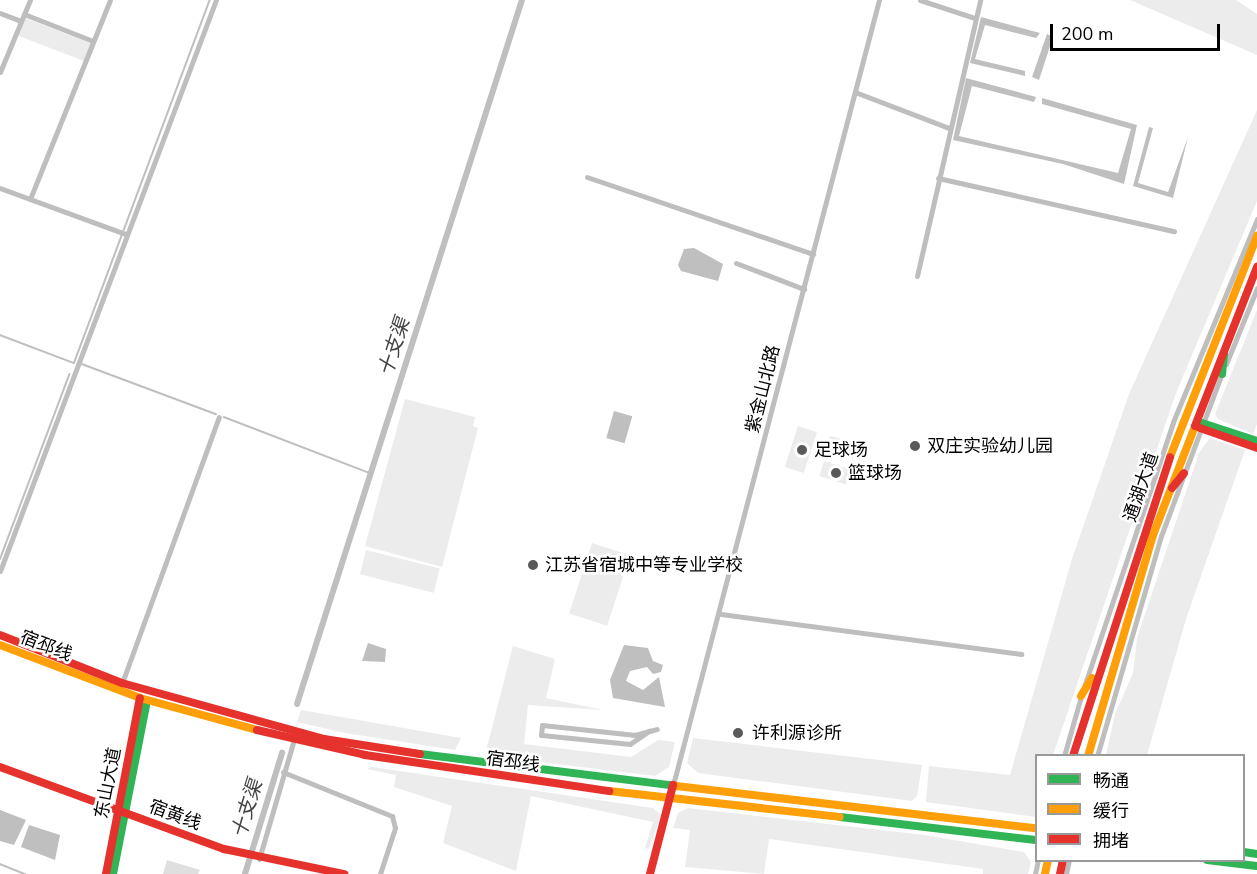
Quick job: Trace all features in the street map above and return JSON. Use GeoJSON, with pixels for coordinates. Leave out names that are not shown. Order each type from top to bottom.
{"type":"FeatureCollection","features":[{"type":"Feature","properties":{"kind":"main road","name":"通湖大道"},"geometry":{"type":"LineString","coordinates":[[1074,754],[1099,664],[1180,422],[1257,236]]}},
{"type":"Feature","properties":{"kind":"main road","name":"通湖大道"},"geometry":{"type":"LineString","coordinates":[[1090,754],[1167,495],[1225,343],[1257,267]]}},
{"type":"Feature","properties":{"kind":"main road"},"geometry":{"type":"LineString","coordinates":[[1222,374],[1225,343]]}},
{"type":"Feature","properties":{"kind":"main road"},"geometry":{"type":"LineString","coordinates":[[1201,426],[1257,441]]}},
{"type":"Feature","properties":{"kind":"main road"},"geometry":{"type":"LineString","coordinates":[[1201,426],[1257,448]]}},
{"type":"Feature","properties":{"kind":"main road"},"geometry":{"type":"LineString","coordinates":[[1167,495],[1184,473]]}},
{"type":"Feature","properties":{"kind":"main road","name":"宿邳线"},"geometry":{"type":"LineString","coordinates":[[0,635],[122,683],[296,731],[488,764],[1035,828]]}},
{"type":"Feature","properties":{"kind":"main road","name":"宿邳线"},"geometry":{"type":"LineString","coordinates":[[0,645],[144,699],[293,741],[458,770],[1035,840]]}},
{"type":"Feature","properties":{"kind":"main road"},"geometry":{"type":"LineString","coordinates":[[1081,696],[1099,664]]}},
{"type":"Feature","properties":{"kind":"main road","name":"东山大道"},"geometry":{"type":"LineString","coordinates":[[106,874],[144,699]]}},
{"type":"Feature","properties":{"kind":"main road","name":"宿黄线"},"geometry":{"type":"LineString","coordinates":[[0,767],[224,849],[258,858],[344,874]]}},
{"type":"Feature","properties":{"kind":"main road"},"geometry":{"type":"LineString","coordinates":[[650,874],[673,785]]}},
{"type":"Feature","properties":{"kind":"main road","name":"东山大道"},"geometry":{"type":"LineString","coordinates":[[113,874],[121,811]]}},
{"type":"Feature","properties":{"kind":"main road"},"geometry":{"type":"LineString","coordinates":[[1217,862],[1257,866]]}},
{"type":"Feature","properties":{"kind":"street"},"geometry":{"type":"LineString","coordinates":[[0,72],[30,0]]}},
{"type":"Feature","properties":{"kind":"street"},"geometry":{"type":"LineString","coordinates":[[30,200],[90,58],[93,41],[110,0]]}},
{"type":"Feature","properties":{"kind":"street","name":"紫金山北路"},"geometry":{"type":"LineString","coordinates":[[673,785],[721,614],[879,0]]}},
{"type":"Feature","properties":{"kind":"street"},"geometry":{"type":"LineString","coordinates":[[920,0],[975,18]]}},
{"type":"Feature","properties":{"kind":"street"},"geometry":{"type":"LineString","coordinates":[[917,276],[980,0]]}},
{"type":"Feature","properties":{"kind":"street"},"geometry":{"type":"LineString","coordinates":[[0,571],[124,233],[213,1]]}},
{"type":"Feature","properties":{"kind":"street"},"geometry":{"type":"LineString","coordinates":[[0,13],[21,21]]}},
{"type":"Feature","properties":{"kind":"street"},"geometry":{"type":"LineString","coordinates":[[24,14],[93,41]]}},
{"type":"Feature","properties":{"kind":"street"},"geometry":{"type":"LineString","coordinates":[[855,92],[949,128]]}},
{"type":"Feature","properties":{"kind":"street"},"geometry":{"type":"LineString","coordinates":[[587,177],[813,254]]}},
{"type":"Feature","properties":{"kind":"street"},"geometry":{"type":"LineString","coordinates":[[938,178],[1174,231]]}},
{"type":"Feature","properties":{"kind":"street"},"geometry":{"type":"LineString","coordinates":[[0,188],[124,233]]}},
{"type":"Feature","properties":{"kind":"street"},"geometry":{"type":"LineString","coordinates":[[1065,754],[1081,696],[1169,432],[1257,219]]}},
{"type":"Feature","properties":{"kind":"street"},"geometry":{"type":"LineString","coordinates":[[736,263],[804,288]]}},
{"type":"Feature","properties":{"kind":"street"},"geometry":{"type":"LineString","coordinates":[[1098,754],[1132,624],[1201,426],[1257,288]]}},
{"type":"Feature","properties":{"kind":"street"},"geometry":{"type":"LineString","coordinates":[[122,683],[219,417]]}},
{"type":"Feature","properties":{"kind":"street"},"geometry":{"type":"LineString","coordinates":[[721,614],[1021,654]]}},
{"type":"Feature","properties":{"kind":"street"},"geometry":{"type":"LineString","coordinates":[[649,731],[630,744],[541,735],[542,725],[635,735],[649,731],[657,729]]}},
{"type":"Feature","properties":{"kind":"street"},"geometry":{"type":"LineString","coordinates":[[258,858],[296,731]]}},
{"type":"Feature","properties":{"kind":"street"},"geometry":{"type":"LineString","coordinates":[[283,772],[392,816],[394,828],[380,874]]}},
{"type":"Feature","properties":{"kind":"shaded area"},"geometry":{"type":"Polygon","coordinates":[[[1130,0],[1236,0],[1257,14],[1257,55],[1130,0]]]}},
{"type":"Feature","properties":{"kind":"shaded area"},"geometry":{"type":"Polygon","coordinates":[[[981,17],[1040,33],[1036,38],[985,25],[975,59],[1025,71],[1025,76],[970,63],[981,17]]]}},
{"type":"Feature","properties":{"kind":"shaded area"},"geometry":{"type":"Polygon","coordinates":[[[25,18],[91,43],[84,61],[18,36],[25,18]]]}},
{"type":"Feature","properties":{"kind":"shaded area"},"geometry":{"type":"Polygon","coordinates":[[[1047,34],[1053,37],[1039,80],[1032,77],[1047,34]]]}},
{"type":"Feature","properties":{"kind":"shaded area"},"geometry":{"type":"Polygon","coordinates":[[[966,78],[1036,97],[1034,102],[972,86],[959,136],[1118,173],[1131,129],[1042,104],[1042,98],[1137,125],[1124,184],[1063,164],[953,140],[966,78]]]}},
{"type":"Feature","properties":{"kind":"shaded area"},"geometry":{"type":"Polygon","coordinates":[[[1257,110],[1257,201],[1176,393],[1053,754],[1035,754],[1035,817],[926,802],[929,766],[1010,775],[1072,559],[1129,394],[1257,110]]]}},
{"type":"Feature","properties":{"kind":"shaded area"},"geometry":{"type":"Polygon","coordinates":[[[1149,127],[1153,128],[1138,183],[1168,192],[1188,137],[1173,198],[1133,186],[1149,127]]]}},
{"type":"Feature","properties":{"kind":"shaded area"},"geometry":{"type":"Polygon","coordinates":[[[694,248],[723,264],[718,281],[681,271],[678,265],[684,249],[694,248]]]}},
{"type":"Feature","properties":{"kind":"shaded area"},"geometry":{"type":"Polygon","coordinates":[[[1257,310],[1257,424],[1253,434],[1218,419],[1215,414],[1257,310]]]}},
{"type":"Feature","properties":{"kind":"shaded area"},"geometry":{"type":"Polygon","coordinates":[[[405,399],[475,417],[473,426],[478,428],[442,567],[365,546],[405,399]]]}},
{"type":"Feature","properties":{"kind":"shaded area"},"geometry":{"type":"Polygon","coordinates":[[[614,411],[632,416],[625,443],[606,438],[614,411]]]}},
{"type":"Feature","properties":{"kind":"shaded area","name":"足球场"},"geometry":{"type":"Polygon","coordinates":[[[798,426],[817,432],[804,473],[785,467],[798,426]]]}},
{"type":"Feature","properties":{"kind":"shaded area"},"geometry":{"type":"Polygon","coordinates":[[[830,436],[858,443],[854,459],[826,452],[830,436]]]}},
{"type":"Feature","properties":{"kind":"shaded area"},"geometry":{"type":"Polygon","coordinates":[[[1210,438],[1245,450],[1186,619],[1147,754],[1106,754],[1115,714],[1133,673],[1137,638],[1199,453],[1210,438]]]}},
{"type":"Feature","properties":{"kind":"shaded area","name":"篮球场"},"geometry":{"type":"Polygon","coordinates":[[[824,461],[851,469],[846,484],[819,476],[824,461]]]}},
{"type":"Feature","properties":{"kind":"shaded area"},"geometry":{"type":"Polygon","coordinates":[[[592,543],[630,555],[607,626],[569,613],[592,543]]]}},
{"type":"Feature","properties":{"kind":"shaded area"},"geometry":{"type":"Polygon","coordinates":[[[366,550],[440,568],[434,593],[360,574],[366,550]]]}},
{"type":"Feature","properties":{"kind":"shaded area"},"geometry":{"type":"Polygon","coordinates":[[[368,643],[386,649],[385,662],[362,661],[368,643]]]}},
{"type":"Feature","properties":{"kind":"shaded area"},"geometry":{"type":"Polygon","coordinates":[[[624,645],[648,648],[653,661],[663,665],[661,672],[653,674],[647,667],[630,671],[626,681],[643,690],[659,677],[665,707],[613,698],[610,680],[624,645]]]}},
{"type":"Feature","properties":{"kind":"shaded area"},"geometry":{"type":"Polygon","coordinates":[[[513,646],[555,659],[546,698],[603,710],[528,705],[524,744],[631,757],[658,740],[675,742],[669,767],[655,776],[491,756],[487,747],[513,646]]]}},
{"type":"Feature","properties":{"kind":"shaded area"},"geometry":{"type":"Polygon","coordinates":[[[301,710],[461,738],[455,750],[345,733],[297,722],[301,710]]]}},
{"type":"Feature","properties":{"kind":"shaded area"},"geometry":{"type":"Polygon","coordinates":[[[693,738],[922,765],[917,796],[912,801],[698,773],[687,763],[693,738]]]}},
{"type":"Feature","properties":{"kind":"shaded area"},"geometry":{"type":"Polygon","coordinates":[[[372,767],[653,808],[661,815],[649,849],[645,848],[653,822],[531,796],[516,871],[443,843],[452,806],[394,787],[396,775],[367,769],[372,767]]]}},
{"type":"Feature","properties":{"kind":"shaded area"},"geometry":{"type":"Polygon","coordinates":[[[688,808],[925,835],[1024,852],[1031,862],[1028,874],[983,874],[983,869],[769,839],[764,874],[685,867],[690,830],[673,828],[678,813],[688,808]]]}},
{"type":"Feature","properties":{"kind":"shaded area"},"geometry":{"type":"Polygon","coordinates":[[[0,810],[26,820],[14,845],[0,841],[0,810]]]}},
{"type":"Feature","properties":{"kind":"shaded area"},"geometry":{"type":"Polygon","coordinates":[[[29,825],[60,835],[55,860],[21,847],[29,825]]]}},
{"type":"Feature","properties":{"kind":"building"},"geometry":{"type":"Polygon","coordinates":[[[167,860],[200,870],[198,874],[163,874],[167,860]]]}},
{"type":"Feature","properties":{"kind":"waterway"},"geometry":{"type":"LineString","coordinates":[[0,335],[74,363],[210,0]]}},
{"type":"Feature","properties":{"kind":"waterway","name":"十支渠"},"geometry":{"type":"LineString","coordinates":[[297,704],[522,0]]}},
{"type":"Feature","properties":{"kind":"waterway"},"geometry":{"type":"LineString","coordinates":[[82,364],[216,414]]}},
{"type":"Feature","properties":{"kind":"waterway"},"geometry":{"type":"LineString","coordinates":[[0,559],[69,375]]}},
{"type":"Feature","properties":{"kind":"waterway"},"geometry":{"type":"LineString","coordinates":[[224,417],[370,473]]}},
{"type":"Feature","properties":{"kind":"waterway","name":"十支渠"},"geometry":{"type":"LineString","coordinates":[[245,874],[282,753]]}},
{"type":"Feature","properties":{"kind":"waterway"},"geometry":{"type":"LineString","coordinates":[[0,864],[25,874]]}},
{"type":"Feature","properties":{"kind":"traffic: fast"},"geometry":{"type":"LineString","coordinates":[[1222,374],[1224,354]]}},
{"type":"Feature","properties":{"kind":"traffic: fast"},"geometry":{"type":"LineString","coordinates":[[1202,423],[1257,441]]}},
{"type":"Feature","properties":{"kind":"traffic: fast"},"geometry":{"type":"LineString","coordinates":[[113,874],[147,700]]}},
{"type":"Feature","properties":{"kind":"traffic: fast"},"geometry":{"type":"LineString","coordinates":[[420,754],[676,786]]}},
{"type":"Feature","properties":{"kind":"traffic: fast"},"geometry":{"type":"LineString","coordinates":[[840,817],[1035,840]]}},
{"type":"Feature","properties":{"kind":"traffic: fast"},"geometry":{"type":"LineString","coordinates":[[1245,852],[1257,854]]}},
{"type":"Feature","properties":{"kind":"traffic: fast"},"geometry":{"type":"LineString","coordinates":[[1224,862],[1257,866]]}},
{"type":"Feature","properties":{"kind":"traffic: slow"},"geometry":{"type":"LineString","coordinates":[[1170,457],[1257,236]]}},
{"type":"Feature","properties":{"kind":"traffic: slow"},"geometry":{"type":"LineString","coordinates":[[1089,754],[1153,535],[1195,426]]}},
{"type":"Feature","properties":{"kind":"traffic: slow"},"geometry":{"type":"LineString","coordinates":[[0,645],[140,698],[257,730]]}},
{"type":"Feature","properties":{"kind":"traffic: slow"},"geometry":{"type":"LineString","coordinates":[[1081,696],[1092,678]]}},
{"type":"Feature","properties":{"kind":"traffic: slow"},"geometry":{"type":"LineString","coordinates":[[676,786],[1035,828]]}},
{"type":"Feature","properties":{"kind":"traffic: slow"},"geometry":{"type":"LineString","coordinates":[[609,791],[840,817]]}},
{"type":"Feature","properties":{"kind":"traffic: slow"},"geometry":{"type":"LineString","coordinates":[[1045,874],[1048,862]]}},
{"type":"Feature","properties":{"kind":"traffic: jam"},"geometry":{"type":"LineString","coordinates":[[1195,426],[1257,267]]}},
{"type":"Feature","properties":{"kind":"traffic: jam"},"geometry":{"type":"LineString","coordinates":[[1200,428],[1257,448]]}},
{"type":"Feature","properties":{"kind":"traffic: jam"},"geometry":{"type":"LineString","coordinates":[[1074,754],[1170,457]]}},
{"type":"Feature","properties":{"kind":"traffic: jam"},"geometry":{"type":"LineString","coordinates":[[1172,488],[1184,473]]}},
{"type":"Feature","properties":{"kind":"traffic: jam"},"geometry":{"type":"LineString","coordinates":[[0,635],[122,683],[324,739],[420,754]]}},
{"type":"Feature","properties":{"kind":"traffic: jam"},"geometry":{"type":"LineString","coordinates":[[106,874],[140,698]]}},
{"type":"Feature","properties":{"kind":"traffic: jam"},"geometry":{"type":"LineString","coordinates":[[257,730],[365,755],[609,791]]}},
{"type":"Feature","properties":{"kind":"traffic: jam"},"geometry":{"type":"LineString","coordinates":[[0,767],[224,849],[344,874]]}},
{"type":"Feature","properties":{"kind":"traffic: jam"},"geometry":{"type":"LineString","coordinates":[[650,874],[673,785]]}},
{"type":"Feature","properties":{"kind":"traffic: jam"},"geometry":{"type":"LineString","coordinates":[[1060,874],[1063,862]]}},
{"type":"Feature","properties":{"kind":"place","name":"双庄实验幼儿园"},"geometry":{"type":"Point","coordinates":[915,446]}},
{"type":"Feature","properties":{"kind":"place","name":"足球场"},"geometry":{"type":"Point","coordinates":[802,450]}},
{"type":"Feature","properties":{"kind":"place","name":"篮球场"},"geometry":{"type":"Point","coordinates":[836,473]}},
{"type":"Feature","properties":{"kind":"place","name":"江苏省宿城中等专业学校"},"geometry":{"type":"Point","coordinates":[533,565]}},
{"type":"Feature","properties":{"kind":"place","name":"许利源诊所"},"geometry":{"type":"Point","coordinates":[738,733]}}]}
